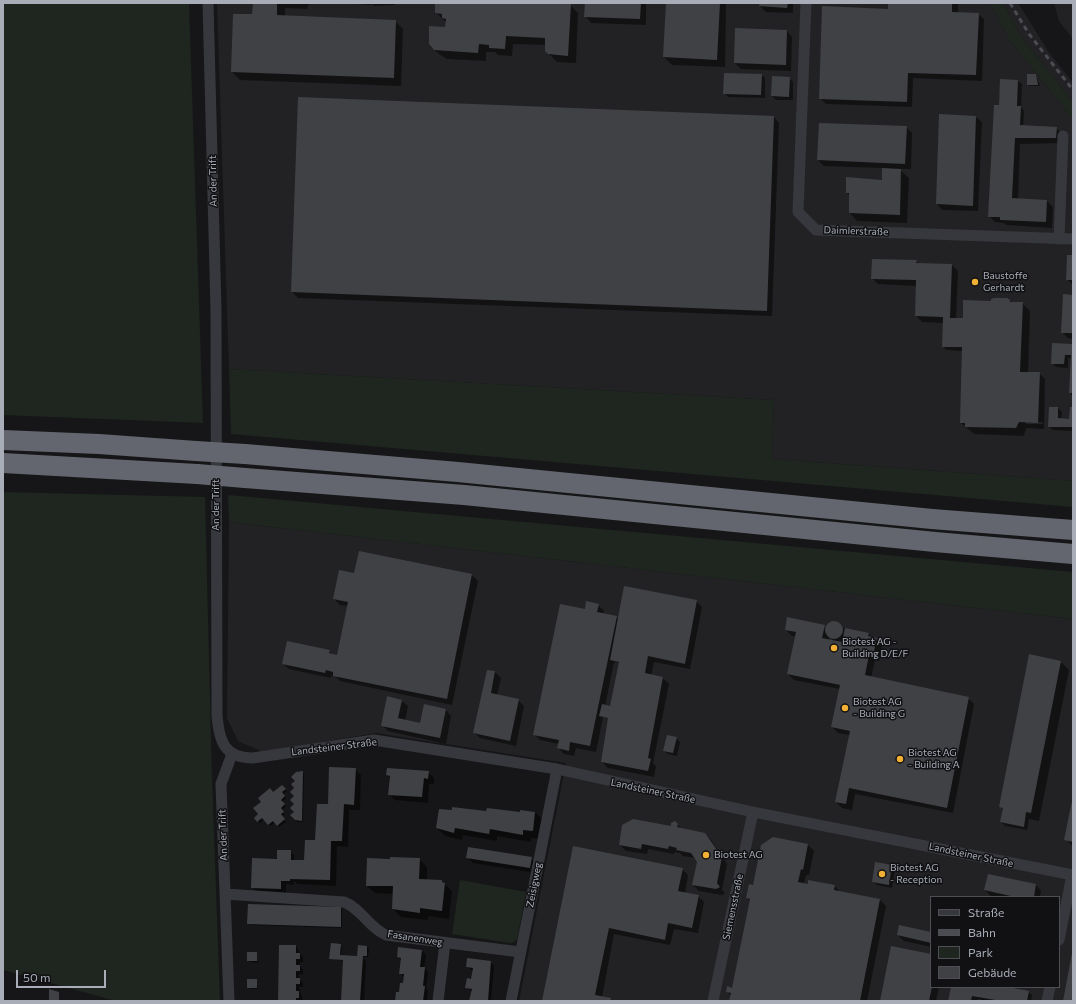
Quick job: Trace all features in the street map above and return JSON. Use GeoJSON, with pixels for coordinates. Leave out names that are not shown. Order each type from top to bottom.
{"type":"FeatureCollection","features":[{"type":"Feature","properties":{"kind":"highway"},"geometry":{"type":"LineString","coordinates":[[3,440],[245,454],[458,472],[932,519],[1073,530]]}},
{"type":"Feature","properties":{"kind":"highway"},"geometry":{"type":"LineString","coordinates":[[3,463],[196,474],[464,495],[935,542],[1073,554]]}},
{"type":"Feature","properties":{"kind":"street","name":"An der Trift"},"geometry":{"type":"LineString","coordinates":[[208,3],[216,310],[217,715],[222,740],[226,748],[232,754],[221,784],[229,1001]]}},
{"type":"Feature","properties":{"kind":"street","name":"Daimlerstraße"},"geometry":{"type":"LineString","coordinates":[[806,3],[798,212],[816,230],[1073,239]]}},
{"type":"Feature","properties":{"kind":"street"},"geometry":{"type":"LineString","coordinates":[[1059,238],[1063,136]]}},
{"type":"Feature","properties":{"kind":"street","name":"Landsteiner Straße"},"geometry":{"type":"LineString","coordinates":[[232,754],[240,758],[253,758],[374,740],[557,769],[753,812],[1073,875]]}},
{"type":"Feature","properties":{"kind":"street","name":"Zeisigweg"},"geometry":{"type":"LineString","coordinates":[[511,1001],[557,769]]}},
{"type":"Feature","properties":{"kind":"street","name":"Siemensstraße"},"geometry":{"type":"LineString","coordinates":[[713,1001],[753,812]]}},
{"type":"Feature","properties":{"kind":"street"},"geometry":{"type":"LineString","coordinates":[[1060,935],[1073,875]]}},
{"type":"Feature","properties":{"kind":"street","name":"Fasanenweg"},"geometry":{"type":"LineString","coordinates":[[225,894],[344,902],[351,906],[380,932],[445,943],[520,952]]}},
{"type":"Feature","properties":{"kind":"street"},"geometry":{"type":"LineString","coordinates":[[438,1001],[445,943]]}},
{"type":"Feature","properties":{"kind":"street"},"geometry":{"type":"LineString","coordinates":[[1047,1001],[1050,988]]}},
{"type":"Feature","properties":{"kind":"shaded area"},"geometry":{"type":"Polygon","coordinates":[[[217,3],[990,3],[1010,41],[1073,119],[1073,481],[772,459],[774,400],[229,369],[217,3]]]}},
{"type":"Feature","properties":{"kind":"shaded area"},"geometry":{"type":"Polygon","coordinates":[[[1003,3],[1018,3],[1050,54],[1073,83],[1073,102],[1022,38],[1003,3]]]}},
{"type":"Feature","properties":{"kind":"shaded area"},"geometry":{"type":"Polygon","coordinates":[[[1054,3],[1073,3],[1073,39],[1059,21],[1054,3]]]}},
{"type":"Feature","properties":{"kind":"shaded area"},"geometry":{"type":"Polygon","coordinates":[[[229,522],[1073,619],[1073,1001],[519,1001],[566,763],[376,733],[263,752],[238,741],[227,718],[229,522]]]}},
{"type":"Feature","properties":{"kind":"green space"},"geometry":{"type":"Polygon","coordinates":[[[3,3],[189,3],[203,423],[3,415],[3,3]]]}},
{"type":"Feature","properties":{"kind":"green space"},"geometry":{"type":"Polygon","coordinates":[[[990,3],[1003,3],[1022,38],[1073,102],[1073,119],[1010,41],[990,3]]]}},
{"type":"Feature","properties":{"kind":"green space"},"geometry":{"type":"Polygon","coordinates":[[[229,369],[774,400],[772,459],[1073,481],[1073,507],[231,434],[229,369]]]}},
{"type":"Feature","properties":{"kind":"green space"},"geometry":{"type":"Polygon","coordinates":[[[3,492],[205,497],[212,779],[220,1001],[116,1001],[3,970],[3,492]]]}},
{"type":"Feature","properties":{"kind":"green space"},"geometry":{"type":"Polygon","coordinates":[[[228,495],[1073,572],[1073,619],[229,522],[228,495]]]}},
{"type":"Feature","properties":{"kind":"green space"},"geometry":{"type":"Polygon","coordinates":[[[460,880],[526,892],[517,940],[511,943],[452,934],[460,880]]]}},
{"type":"Feature","properties":{"kind":"building"},"geometry":{"type":"Polygon","coordinates":[[[253,3],[277,3],[277,15],[396,20],[394,78],[231,72],[233,14],[252,14],[253,3]]]}},
{"type":"Feature","properties":{"kind":"building"},"geometry":{"type":"Polygon","coordinates":[[[435,3],[571,4],[568,56],[548,54],[545,51],[545,38],[506,36],[505,49],[489,48],[489,45],[479,44],[478,53],[434,50],[429,44],[429,26],[445,27],[446,19],[442,18],[442,14],[435,13],[435,3]]]}},
{"type":"Feature","properties":{"kind":"building"},"geometry":{"type":"Polygon","coordinates":[[[585,3],[641,3],[640,19],[584,17],[585,3]]]}},
{"type":"Feature","properties":{"kind":"building"},"geometry":{"type":"Polygon","coordinates":[[[666,3],[720,3],[717,60],[663,57],[666,3]]]}},
{"type":"Feature","properties":{"kind":"building"},"geometry":{"type":"Polygon","coordinates":[[[760,3],[788,3],[787,8],[759,6],[760,3]]]}},
{"type":"Feature","properties":{"kind":"building"},"geometry":{"type":"Polygon","coordinates":[[[888,3],[952,3],[952,12],[979,13],[976,75],[908,73],[907,102],[819,99],[822,6],[888,9],[888,3]]]}},
{"type":"Feature","properties":{"kind":"building"},"geometry":{"type":"Polygon","coordinates":[[[735,28],[787,30],[786,65],[734,63],[735,28]]]}},
{"type":"Feature","properties":{"kind":"building"},"geometry":{"type":"Polygon","coordinates":[[[724,73],[762,74],[761,95],[723,94],[724,73]]]}},
{"type":"Feature","properties":{"kind":"building"},"geometry":{"type":"Polygon","coordinates":[[[1027,74],[1036,74],[1038,85],[1027,85],[1027,74]]]}},
{"type":"Feature","properties":{"kind":"building"},"geometry":{"type":"Polygon","coordinates":[[[772,76],[790,77],[789,97],[771,96],[772,76]]]}},
{"type":"Feature","properties":{"kind":"building"},"geometry":{"type":"Polygon","coordinates":[[[1000,79],[1018,80],[1017,106],[1021,106],[1020,125],[1057,127],[1056,138],[1015,138],[1012,198],[1047,200],[1046,222],[1000,220],[1000,217],[988,217],[994,105],[999,105],[1000,79]]]}},
{"type":"Feature","properties":{"kind":"building"},"geometry":{"type":"Polygon","coordinates":[[[298,97],[774,116],[767,311],[291,292],[298,97]]]}},
{"type":"Feature","properties":{"kind":"building"},"geometry":{"type":"Polygon","coordinates":[[[939,114],[976,116],[973,206],[936,204],[939,114]]]}},
{"type":"Feature","properties":{"kind":"building"},"geometry":{"type":"Polygon","coordinates":[[[819,123],[907,126],[905,164],[817,160],[819,123]]]}},
{"type":"Feature","properties":{"kind":"building"},"geometry":{"type":"Polygon","coordinates":[[[882,168],[901,169],[900,215],[849,213],[849,193],[846,193],[846,177],[882,180],[882,168]]]}},
{"type":"Feature","properties":{"kind":"building"},"geometry":{"type":"Polygon","coordinates":[[[1067,255],[1073,255],[1073,280],[1066,280],[1067,255]]]}},
{"type":"Feature","properties":{"kind":"building"},"geometry":{"type":"Polygon","coordinates":[[[872,259],[917,260],[916,263],[952,264],[950,318],[963,318],[963,300],[991,301],[991,299],[994,298],[1007,298],[1010,302],[1023,302],[1020,372],[1040,372],[1038,423],[1019,422],[1016,428],[965,427],[965,423],[960,423],[962,347],[942,347],[943,317],[915,316],[916,280],[871,279],[872,259]]]}},
{"type":"Feature","properties":{"kind":"building"},"geometry":{"type":"Polygon","coordinates":[[[1063,294],[1073,295],[1073,333],[1061,333],[1063,294]]]}},
{"type":"Feature","properties":{"kind":"building"},"geometry":{"type":"Polygon","coordinates":[[[1052,343],[1073,344],[1073,393],[1069,393],[1071,355],[1065,355],[1064,364],[1051,364],[1052,343]]]}},
{"type":"Feature","properties":{"kind":"building"},"geometry":{"type":"Polygon","coordinates":[[[1049,407],[1058,407],[1058,418],[1069,419],[1070,407],[1073,407],[1073,427],[1048,427],[1049,407]]]}},
{"type":"Feature","properties":{"kind":"building"},"geometry":{"type":"Polygon","coordinates":[[[359,551],[472,574],[447,699],[333,676],[333,672],[326,670],[325,673],[282,664],[287,641],[330,650],[329,653],[337,655],[348,602],[333,599],[339,570],[354,573],[359,551]]]}},
{"type":"Feature","properties":{"kind":"building"},"geometry":{"type":"Polygon","coordinates":[[[624,586],[697,600],[685,664],[648,656],[645,673],[663,677],[648,758],[651,759],[648,771],[601,762],[608,718],[599,716],[602,704],[610,706],[619,662],[610,660],[624,586]]]}},
{"type":"Feature","properties":{"kind":"building"},"geometry":{"type":"Polygon","coordinates":[[[586,601],[599,604],[597,612],[617,616],[590,746],[570,742],[569,751],[557,748],[559,740],[533,735],[560,604],[585,609],[586,601]]]}},
{"type":"Feature","properties":{"kind":"building","name":"Biotest AG - Building A"},"geometry":{"type":"Polygon","coordinates":[[[787,617],[825,625],[822,638],[842,642],[845,628],[869,633],[868,636],[877,638],[873,656],[869,655],[865,675],[969,697],[947,808],[849,788],[846,804],[835,802],[850,731],[831,727],[840,685],[787,674],[796,632],[785,630],[787,617]]]}},
{"type":"Feature","properties":{"kind":"building"},"geometry":{"type":"Polygon","coordinates":[[[834,621],[840,624],[843,630],[840,636],[834,639],[828,636],[825,630],[828,624],[834,621]]]}},
{"type":"Feature","properties":{"kind":"building"},"geometry":{"type":"Polygon","coordinates":[[[1029,654],[1061,661],[1031,813],[1026,812],[1024,827],[1000,822],[1003,808],[999,807],[1029,654]]]}},
{"type":"Feature","properties":{"kind":"building"},"geometry":{"type":"Polygon","coordinates":[[[487,670],[495,671],[491,693],[519,699],[510,741],[473,733],[487,670]]]}},
{"type":"Feature","properties":{"kind":"building"},"geometry":{"type":"Polygon","coordinates":[[[387,696],[402,700],[398,718],[420,723],[424,704],[446,709],[440,738],[381,726],[387,696]]]}},
{"type":"Feature","properties":{"kind":"building"},"geometry":{"type":"Polygon","coordinates":[[[667,735],[677,737],[673,753],[663,751],[667,735]]]}},
{"type":"Feature","properties":{"kind":"building"},"geometry":{"type":"Polygon","coordinates":[[[329,767],[356,768],[354,805],[344,804],[342,841],[331,841],[330,880],[290,879],[290,881],[281,881],[281,889],[251,888],[252,858],[277,859],[277,850],[291,850],[291,860],[304,860],[305,840],[315,840],[317,804],[328,804],[329,767]]]}},
{"type":"Feature","properties":{"kind":"building"},"geometry":{"type":"Polygon","coordinates":[[[387,768],[429,771],[428,779],[424,778],[422,797],[388,795],[390,776],[386,775],[387,768]]]}},
{"type":"Feature","properties":{"kind":"building"},"geometry":{"type":"Polygon","coordinates":[[[303,771],[302,821],[295,820],[290,815],[294,812],[290,808],[294,804],[290,800],[294,796],[290,792],[294,788],[291,784],[295,781],[291,777],[296,772],[303,771]]]}},
{"type":"Feature","properties":{"kind":"building"},"geometry":{"type":"Polygon","coordinates":[[[282,785],[286,789],[282,792],[285,796],[281,800],[285,804],[281,808],[284,812],[281,814],[285,819],[277,826],[273,821],[268,825],[262,818],[257,822],[254,818],[258,814],[253,808],[261,802],[258,798],[270,788],[273,792],[282,785]]]}},
{"type":"Feature","properties":{"kind":"building"},"geometry":{"type":"Polygon","coordinates":[[[1073,801],[1073,842],[1064,840],[1073,801]]]}},
{"type":"Feature","properties":{"kind":"building"},"geometry":{"type":"Polygon","coordinates":[[[452,807],[486,811],[487,808],[520,812],[520,810],[535,812],[533,831],[523,830],[523,835],[490,829],[489,834],[455,828],[454,833],[436,828],[439,809],[452,810],[452,807]]]}},
{"type":"Feature","properties":{"kind":"building","name":"Biotest AG"},"geometry":{"type":"Polygon","coordinates":[[[633,819],[671,826],[671,823],[675,821],[678,824],[677,827],[705,833],[722,857],[717,883],[720,887],[716,889],[692,885],[697,862],[691,853],[676,850],[677,848],[669,846],[668,849],[642,844],[641,849],[619,845],[622,825],[633,819]]]}},
{"type":"Feature","properties":{"kind":"building"},"geometry":{"type":"Polygon","coordinates":[[[773,837],[808,844],[803,870],[801,869],[798,882],[808,884],[808,880],[835,885],[834,890],[880,899],[860,1001],[729,1001],[731,993],[726,992],[727,986],[732,988],[750,899],[746,898],[749,884],[753,885],[761,845],[773,837]]]}},
{"type":"Feature","properties":{"kind":"building"},"geometry":{"type":"Polygon","coordinates":[[[573,846],[683,868],[678,891],[699,895],[692,928],[668,923],[665,940],[609,928],[595,995],[611,998],[610,1001],[542,1001],[573,846]]]}},
{"type":"Feature","properties":{"kind":"building"},"geometry":{"type":"Polygon","coordinates":[[[468,847],[532,857],[530,868],[466,858],[468,847]]]}},
{"type":"Feature","properties":{"kind":"building"},"geometry":{"type":"Polygon","coordinates":[[[390,857],[420,858],[419,879],[442,880],[442,882],[445,883],[442,911],[420,908],[420,913],[392,909],[393,886],[366,886],[367,858],[390,859],[390,857]]]}},
{"type":"Feature","properties":{"kind":"building","name":"Biotest AG - Reception"},"geometry":{"type":"Polygon","coordinates":[[[875,862],[892,865],[889,885],[872,882],[875,862]]]}},
{"type":"Feature","properties":{"kind":"building"},"geometry":{"type":"Polygon","coordinates":[[[988,874],[1036,884],[1034,896],[1011,896],[984,890],[988,874]]]}},
{"type":"Feature","properties":{"kind":"building"},"geometry":{"type":"Polygon","coordinates":[[[248,904],[341,907],[341,927],[247,924],[248,904]]]}},
{"type":"Feature","properties":{"kind":"building"},"geometry":{"type":"Polygon","coordinates":[[[899,925],[930,932],[930,943],[897,935],[899,925]]]}},
{"type":"Feature","properties":{"kind":"building"},"geometry":{"type":"Polygon","coordinates":[[[331,943],[341,944],[340,955],[357,956],[358,945],[367,946],[367,956],[363,956],[360,1001],[341,1001],[343,960],[329,959],[331,943]]]}},
{"type":"Feature","properties":{"kind":"building"},"geometry":{"type":"Polygon","coordinates":[[[279,945],[296,945],[296,953],[300,953],[300,959],[296,959],[296,965],[300,965],[300,971],[296,971],[296,978],[300,978],[300,984],[296,984],[296,991],[299,991],[299,998],[296,998],[296,1001],[278,1001],[279,945]]]}},
{"type":"Feature","properties":{"kind":"building"},"geometry":{"type":"Polygon","coordinates":[[[891,946],[930,954],[930,988],[932,988],[929,1001],[880,1001],[891,946]]]}},
{"type":"Feature","properties":{"kind":"building"},"geometry":{"type":"Polygon","coordinates":[[[398,947],[422,950],[420,967],[425,967],[423,1001],[395,1001],[396,992],[399,992],[400,983],[403,983],[404,974],[399,974],[401,958],[397,957],[398,947]]]}},
{"type":"Feature","properties":{"kind":"building"},"geometry":{"type":"Polygon","coordinates":[[[247,952],[257,952],[257,961],[247,961],[247,952]]]}},
{"type":"Feature","properties":{"kind":"building"},"geometry":{"type":"Polygon","coordinates":[[[1072,953],[1073,1001],[1063,1001],[1072,953]]]}},
{"type":"Feature","properties":{"kind":"building"},"geometry":{"type":"Polygon","coordinates":[[[467,958],[491,961],[488,1001],[469,1001],[472,989],[465,988],[467,978],[471,979],[473,968],[466,967],[467,958]]]}},
{"type":"Feature","properties":{"kind":"building"},"geometry":{"type":"Polygon","coordinates":[[[247,979],[257,979],[257,988],[247,988],[247,979]]]}},
{"type":"Feature","properties":{"kind":"building"},"geometry":{"type":"Polygon","coordinates":[[[951,988],[1013,988],[1029,991],[1027,1001],[1001,1001],[972,996],[971,1001],[948,1001],[951,988]]]}},
{"type":"Feature","properties":{"kind":"building"},"geometry":{"type":"Polygon","coordinates":[[[49,989],[59,992],[59,1001],[49,1001],[49,989]]]}},
{"type":"Feature","properties":{"kind":"railway"},"geometry":{"type":"LineString","coordinates":[[1010,3],[1029,34],[1073,90]]}},
{"type":"Feature","properties":{"kind":"place","name":"Baustoffe Gerhardt"},"geometry":{"type":"Point","coordinates":[975,282]}},
{"type":"Feature","properties":{"kind":"place","name":"Biotest AG - Building D/E/F"},"geometry":{"type":"Point","coordinates":[834,648]}},
{"type":"Feature","properties":{"kind":"place","name":"Biotest AG - Building G"},"geometry":{"type":"Point","coordinates":[845,708]}},
{"type":"Feature","properties":{"kind":"place","name":"Biotest AG - Building A"},"geometry":{"type":"Point","coordinates":[900,759]}},
{"type":"Feature","properties":{"kind":"place","name":"Biotest AG"},"geometry":{"type":"Point","coordinates":[706,855]}},
{"type":"Feature","properties":{"kind":"place","name":"Biotest AG - Reception"},"geometry":{"type":"Point","coordinates":[882,874]}}]}
